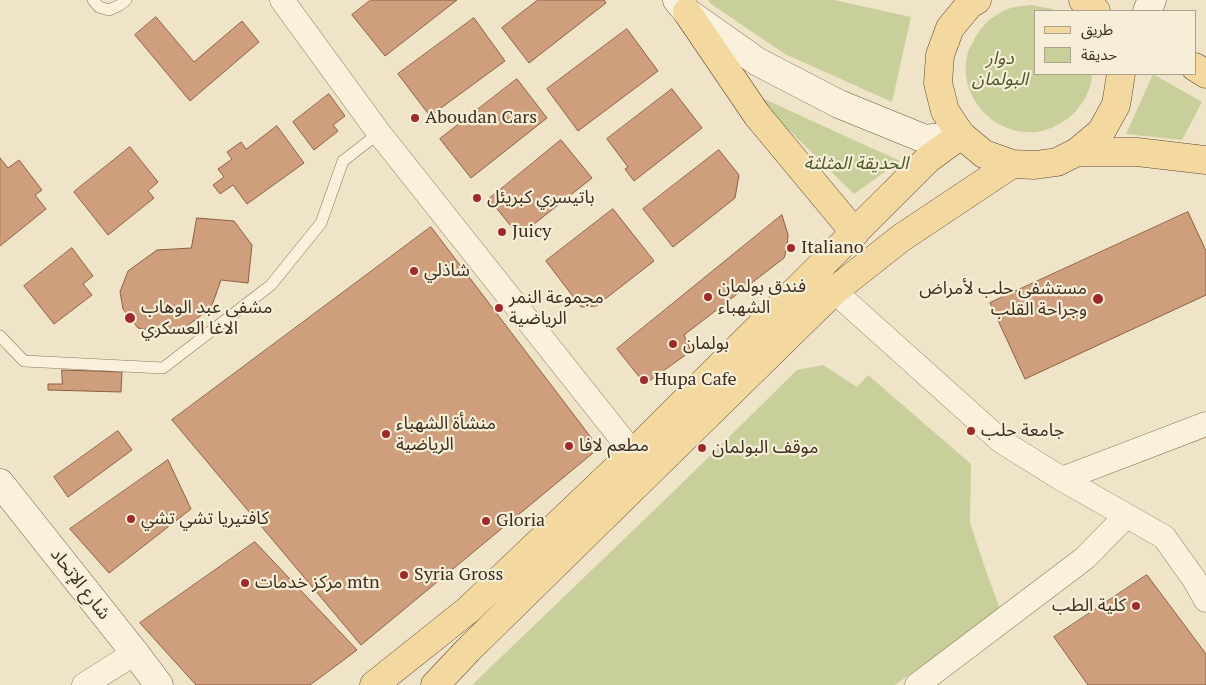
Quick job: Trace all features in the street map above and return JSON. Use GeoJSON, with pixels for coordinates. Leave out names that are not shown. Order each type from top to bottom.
{"type":"FeatureCollection","features":[{"type":"Feature","properties":{"kind":"main road"},"geometry":{"type":"LineString","coordinates":[[977,0],[969,6],[950,28],[940,55],[938,83],[945,111],[961,135],[984,154],[1012,164],[1035,166],[1057,162],[1077,152],[1101,132],[1116,105],[1122,75]]}},
{"type":"Feature","properties":{"kind":"main road"},"geometry":{"type":"LineString","coordinates":[[1083,0],[1095,10]]}},
{"type":"Feature","properties":{"kind":"main road"},"geometry":{"type":"LineString","coordinates":[[682,6],[757,115],[854,233]]}},
{"type":"Feature","properties":{"kind":"main road"},"geometry":{"type":"LineString","coordinates":[[374,685],[468,610],[633,453],[928,159],[961,135]]}},
{"type":"Feature","properties":{"kind":"main road"},"geometry":{"type":"LineString","coordinates":[[1077,152],[1137,152],[1206,160]]}},
{"type":"Feature","properties":{"kind":"main road"},"geometry":{"type":"LineString","coordinates":[[435,685],[475,643],[834,291],[901,238],[1012,164]]}},
{"type":"Feature","properties":{"kind":"street"},"geometry":{"type":"LineString","coordinates":[[282,0],[379,133],[633,453]]}},
{"type":"Feature","properties":{"kind":"street"},"geometry":{"type":"LineString","coordinates":[[682,6],[758,62],[839,104],[925,139],[961,135]]}},
{"type":"Feature","properties":{"kind":"street"},"geometry":{"type":"LineString","coordinates":[[834,291],[1001,441],[1062,479],[1164,537],[1194,579],[1206,600]]}},
{"type":"Feature","properties":{"kind":"street"},"geometry":{"type":"LineString","coordinates":[[1062,479],[1206,424]]}},
{"type":"Feature","properties":{"kind":"street","name":"شارع الإتحاد"},"geometry":{"type":"LineString","coordinates":[[0,483],[135,653],[158,685]]}},
{"type":"Feature","properties":{"kind":"street"},"geometry":{"type":"LineString","coordinates":[[916,685],[1085,558],[1126,516]]}},
{"type":"Feature","properties":{"kind":"street"},"geometry":{"type":"LineString","coordinates":[[84,685],[135,653]]}},
{"type":"Feature","properties":{"kind":"lane"},"geometry":{"type":"LineString","coordinates":[[93,0],[99,7],[109,10],[126,0]]}},
{"type":"Feature","properties":{"kind":"lane"},"geometry":{"type":"LineString","coordinates":[[0,336],[24,361],[163,368],[270,285],[321,223],[343,160],[379,133]]}},
{"type":"Feature","properties":{"kind":"green space"},"geometry":{"type":"Polygon","coordinates":[[[708,0],[834,0],[911,17],[892,102],[785,54],[711,4],[708,0]]]}},
{"type":"Feature","properties":{"kind":"green space","name":"دوار البولمان"},"geometry":{"type":"Polygon","coordinates":[[[1031,5],[1054,10],[1034,10],[1034,75],[1092,75],[1088,93],[1072,115],[1056,125],[1036,132],[1020,131],[1005,127],[992,120],[981,109],[967,83],[968,52],[979,31],[997,14],[1017,7],[1031,5]]]}},
{"type":"Feature","properties":{"kind":"green space"},"geometry":{"type":"Polygon","coordinates":[[[1153,75],[1202,102],[1182,140],[1126,134],[1153,75]]]}},
{"type":"Feature","properties":{"kind":"green space","name":"الحديقة المثلثة"},"geometry":{"type":"Polygon","coordinates":[[[751,93],[900,161],[854,194],[751,93]]]}},
{"type":"Feature","properties":{"kind":"green space"},"geometry":{"type":"Polygon","coordinates":[[[823,365],[857,387],[868,375],[971,464],[970,523],[1000,609],[895,685],[472,685],[797,370],[823,365]]]}},
{"type":"Feature","properties":{"kind":"building"},"geometry":{"type":"Polygon","coordinates":[[[371,0],[457,0],[385,56],[352,15],[371,0]]]}},
{"type":"Feature","properties":{"kind":"building"},"geometry":{"type":"Polygon","coordinates":[[[538,0],[604,0],[606,3],[529,63],[502,28],[538,0]]]}},
{"type":"Feature","properties":{"kind":"building"},"geometry":{"type":"Polygon","coordinates":[[[156,17],[194,62],[242,21],[259,42],[190,101],[135,35],[156,17]]]}},
{"type":"Feature","properties":{"kind":"building"},"geometry":{"type":"Polygon","coordinates":[[[474,18],[505,61],[430,116],[398,74],[474,18]]]}},
{"type":"Feature","properties":{"kind":"building"},"geometry":{"type":"Polygon","coordinates":[[[627,29],[658,71],[578,131],[547,89],[627,29]]]}},
{"type":"Feature","properties":{"kind":"building"},"geometry":{"type":"Polygon","coordinates":[[[517,79],[547,118],[471,178],[440,139],[517,79]]]}},
{"type":"Feature","properties":{"kind":"building"},"geometry":{"type":"Polygon","coordinates":[[[672,89],[702,128],[634,181],[625,169],[628,167],[607,139],[672,89]]]}},
{"type":"Feature","properties":{"kind":"building"},"geometry":{"type":"Polygon","coordinates":[[[329,94],[345,116],[333,125],[338,131],[314,150],[293,122],[329,94]]]}},
{"type":"Feature","properties":{"kind":"building"},"geometry":{"type":"Polygon","coordinates":[[[277,126],[304,163],[247,204],[233,185],[220,194],[213,185],[224,177],[218,169],[232,159],[227,152],[241,142],[246,149],[277,126]]]}},
{"type":"Feature","properties":{"kind":"building"},"geometry":{"type":"Polygon","coordinates":[[[561,140],[592,178],[519,236],[489,199],[561,140]]]}},
{"type":"Feature","properties":{"kind":"building"},"geometry":{"type":"Polygon","coordinates":[[[130,147],[158,182],[148,191],[154,198],[108,235],[74,192],[130,147]]]}},
{"type":"Feature","properties":{"kind":"building"},"geometry":{"type":"Polygon","coordinates":[[[719,150],[739,175],[735,198],[673,247],[643,209],[719,150]]]}},
{"type":"Feature","properties":{"kind":"building"},"geometry":{"type":"Polygon","coordinates":[[[0,158],[8,168],[19,160],[42,190],[35,195],[46,209],[0,246],[0,158]]]}},
{"type":"Feature","properties":{"kind":"building"},"geometry":{"type":"Polygon","coordinates":[[[613,209],[654,261],[596,306],[581,307],[546,261],[613,209]]]}},
{"type":"Feature","properties":{"kind":"building","name":"مستشفى حلب لأمراض وجراحة القلب"},"geometry":{"type":"Polygon","coordinates":[[[1188,212],[1206,251],[1206,295],[1025,379],[990,303],[1188,212]]]}},
{"type":"Feature","properties":{"kind":"building","name":"فندق بولمان الشهباء"},"geometry":{"type":"Polygon","coordinates":[[[782,215],[788,235],[784,258],[684,335],[691,351],[645,384],[617,349],[782,215]]]}},
{"type":"Feature","properties":{"kind":"building"},"geometry":{"type":"Polygon","coordinates":[[[197,218],[234,221],[252,245],[248,283],[221,280],[211,308],[175,335],[138,328],[123,309],[120,292],[128,271],[157,250],[191,248],[197,218]]]}},
{"type":"Feature","properties":{"kind":"building","name":"منشأة الشهباء الرياضية"},"geometry":{"type":"Polygon","coordinates":[[[431,227],[599,448],[361,645],[172,420],[431,227]]]}},
{"type":"Feature","properties":{"kind":"building"},"geometry":{"type":"Polygon","coordinates":[[[72,248],[93,276],[83,284],[92,295],[54,324],[24,286],[72,248]]]}},
{"type":"Feature","properties":{"kind":"building"},"geometry":{"type":"Polygon","coordinates":[[[62,370],[122,372],[121,392],[48,390],[48,384],[62,384],[62,370]]]}},
{"type":"Feature","properties":{"kind":"building"},"geometry":{"type":"Polygon","coordinates":[[[118,431],[132,450],[68,497],[54,477],[118,431]]]}},
{"type":"Feature","properties":{"kind":"building","name":"كافتيريا تشي تشي"},"geometry":{"type":"Polygon","coordinates":[[[168,460],[191,509],[109,573],[70,529],[168,460]]]}},
{"type":"Feature","properties":{"kind":"building","name":"مركز خدمات mtn"},"geometry":{"type":"Polygon","coordinates":[[[255,542],[357,650],[310,685],[196,685],[140,623],[255,542]]]}},
{"type":"Feature","properties":{"kind":"building","name":"كلية الطب"},"geometry":{"type":"Polygon","coordinates":[[[1147,575],[1206,654],[1206,685],[1088,685],[1054,637],[1147,575]]]}},
{"type":"Feature","properties":{"kind":"place","name":"Aboudan Cars"},"geometry":{"type":"Point","coordinates":[415,118]}},
{"type":"Feature","properties":{"kind":"place","name":"باتيسري كبريئل"},"geometry":{"type":"Point","coordinates":[477,198]}},
{"type":"Feature","properties":{"kind":"place","name":"Juicy"},"geometry":{"type":"Point","coordinates":[502,232]}},
{"type":"Feature","properties":{"kind":"place","name":"Italiano"},"geometry":{"type":"Point","coordinates":[791,248]}},
{"type":"Feature","properties":{"kind":"place","name":"شاذلي"},"geometry":{"type":"Point","coordinates":[414,271]}},
{"type":"Feature","properties":{"kind":"place","name":"فندق بولمان الشهباء"},"geometry":{"type":"Point","coordinates":[708,297]}},
{"type":"Feature","properties":{"kind":"place","name":"مستشفى حلب لأمراض وجراحة القلب"},"geometry":{"type":"Point","coordinates":[1098,299]}},
{"type":"Feature","properties":{"kind":"place","name":"مجموعة النمر الرياضية"},"geometry":{"type":"Point","coordinates":[499,308]}},
{"type":"Feature","properties":{"kind":"place","name":"مشفى عبد الوهاب الاغا العسكري"},"geometry":{"type":"Point","coordinates":[130,318]}},
{"type":"Feature","properties":{"kind":"place","name":"بولمان"},"geometry":{"type":"Point","coordinates":[673,344]}},
{"type":"Feature","properties":{"kind":"place","name":"Hupa Cafe"},"geometry":{"type":"Point","coordinates":[644,380]}},
{"type":"Feature","properties":{"kind":"place","name":"جامعة حلب"},"geometry":{"type":"Point","coordinates":[971,431]}},
{"type":"Feature","properties":{"kind":"place","name":"منشأة الشهباء الرياضية"},"geometry":{"type":"Point","coordinates":[386,434]}},
{"type":"Feature","properties":{"kind":"place","name":"مطعم لافا"},"geometry":{"type":"Point","coordinates":[569,446]}},
{"type":"Feature","properties":{"kind":"place","name":"موقف البولمان"},"geometry":{"type":"Point","coordinates":[702,448]}},
{"type":"Feature","properties":{"kind":"place","name":"كافتيريا تشي تشي"},"geometry":{"type":"Point","coordinates":[131,519]}},
{"type":"Feature","properties":{"kind":"place","name":"Gloria"},"geometry":{"type":"Point","coordinates":[486,521]}},
{"type":"Feature","properties":{"kind":"place","name":"Syria Gross"},"geometry":{"type":"Point","coordinates":[404,575]}},
{"type":"Feature","properties":{"kind":"place","name":"مركز خدمات mtn"},"geometry":{"type":"Point","coordinates":[245,583]}},
{"type":"Feature","properties":{"kind":"place","name":"كلية الطب"},"geometry":{"type":"Point","coordinates":[1136,606]}}]}
